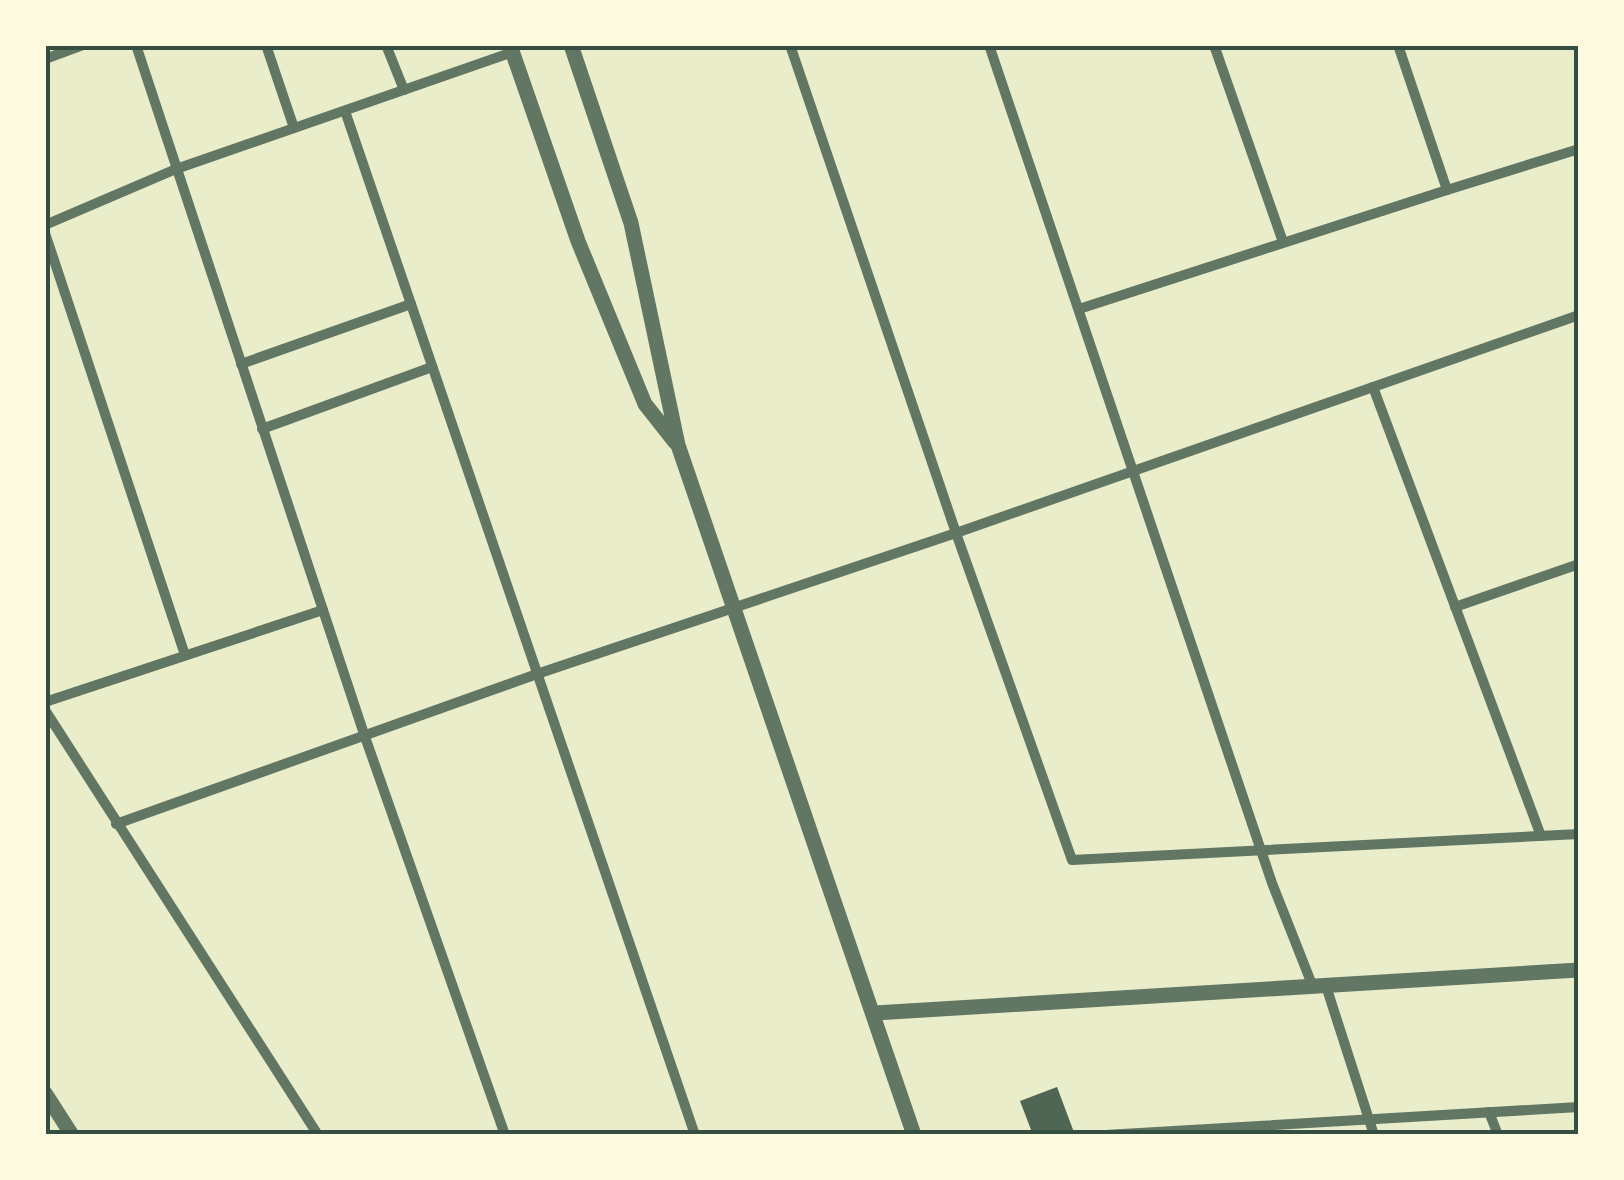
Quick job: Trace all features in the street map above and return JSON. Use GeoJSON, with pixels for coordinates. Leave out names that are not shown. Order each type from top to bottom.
{"type":"FeatureCollection","features":[{"type":"Feature","properties":{"kind":"street"},"geometry":{"type":"LineString","coordinates":[[45,59],[83,45]]}},
{"type":"Feature","properties":{"kind":"street"},"geometry":{"type":"LineString","coordinates":[[136,45],[322,610],[505,1135]]}},
{"type":"Feature","properties":{"kind":"street"},"geometry":{"type":"LineString","coordinates":[[266,45],[294,128]]}},
{"type":"Feature","properties":{"kind":"street"},"geometry":{"type":"LineString","coordinates":[[386,45],[404,90]]}},
{"type":"Feature","properties":{"kind":"street"},"geometry":{"type":"LineString","coordinates":[[571,45],[631,223],[678,446],[914,1135]]}},
{"type":"Feature","properties":{"kind":"street"},"geometry":{"type":"LineString","coordinates":[[790,45],[956,534],[1072,860],[1579,834]]}},
{"type":"Feature","properties":{"kind":"street"},"geometry":{"type":"LineString","coordinates":[[988,45],[1272,883],[1319,986],[1374,1135]]}},
{"type":"Feature","properties":{"kind":"street"},"geometry":{"type":"LineString","coordinates":[[1214,45],[1283,242]]}},
{"type":"Feature","properties":{"kind":"street"},"geometry":{"type":"LineString","coordinates":[[1398,45],[1446,190]]}},
{"type":"Feature","properties":{"kind":"street"},"geometry":{"type":"LineString","coordinates":[[45,225],[176,169],[512,49],[578,241],[644,404],[678,446]]}},
{"type":"Feature","properties":{"kind":"street"},"geometry":{"type":"LineString","coordinates":[[345,111],[695,1135]]}},
{"type":"Feature","properties":{"kind":"street"},"geometry":{"type":"LineString","coordinates":[[1079,309],[1579,149]]}},
{"type":"Feature","properties":{"kind":"street"},"geometry":{"type":"LineString","coordinates":[[45,233],[185,655]]}},
{"type":"Feature","properties":{"kind":"street"},"geometry":{"type":"LineString","coordinates":[[241,364],[411,304]]}},
{"type":"Feature","properties":{"kind":"street"},"geometry":{"type":"LineString","coordinates":[[116,824],[364,734],[956,534],[1579,315]]}},
{"type":"Feature","properties":{"kind":"street"},"geometry":{"type":"LineString","coordinates":[[262,429],[432,367]]}},
{"type":"Feature","properties":{"kind":"street"},"geometry":{"type":"LineString","coordinates":[[1372,386],[1540,836]]}},
{"type":"Feature","properties":{"kind":"street"},"geometry":{"type":"LineString","coordinates":[[1456,608],[1579,564]]}},
{"type":"Feature","properties":{"kind":"street"},"geometry":{"type":"LineString","coordinates":[[45,702],[322,610]]}},
{"type":"Feature","properties":{"kind":"street"},"geometry":{"type":"LineString","coordinates":[[45,710],[318,1135]]}},
{"type":"Feature","properties":{"kind":"street"},"geometry":{"type":"LineString","coordinates":[[875,1013],[1579,970]]}},
{"type":"Feature","properties":{"kind":"street"},"geometry":{"type":"LineString","coordinates":[[45,1093],[72,1135]]}},
{"type":"Feature","properties":{"kind":"street"},"geometry":{"type":"LineString","coordinates":[[1105,1135],[1579,1107]]}},
{"type":"Feature","properties":{"kind":"street"},"geometry":{"type":"LineString","coordinates":[[1489,1112],[1498,1135]]}},
{"type":"Feature","properties":{"kind":"building"},"geometry":{"type":"Polygon","coordinates":[[[1057,1087],[1075,1135],[1033,1135],[1020,1101],[1057,1087]]]}}]}
